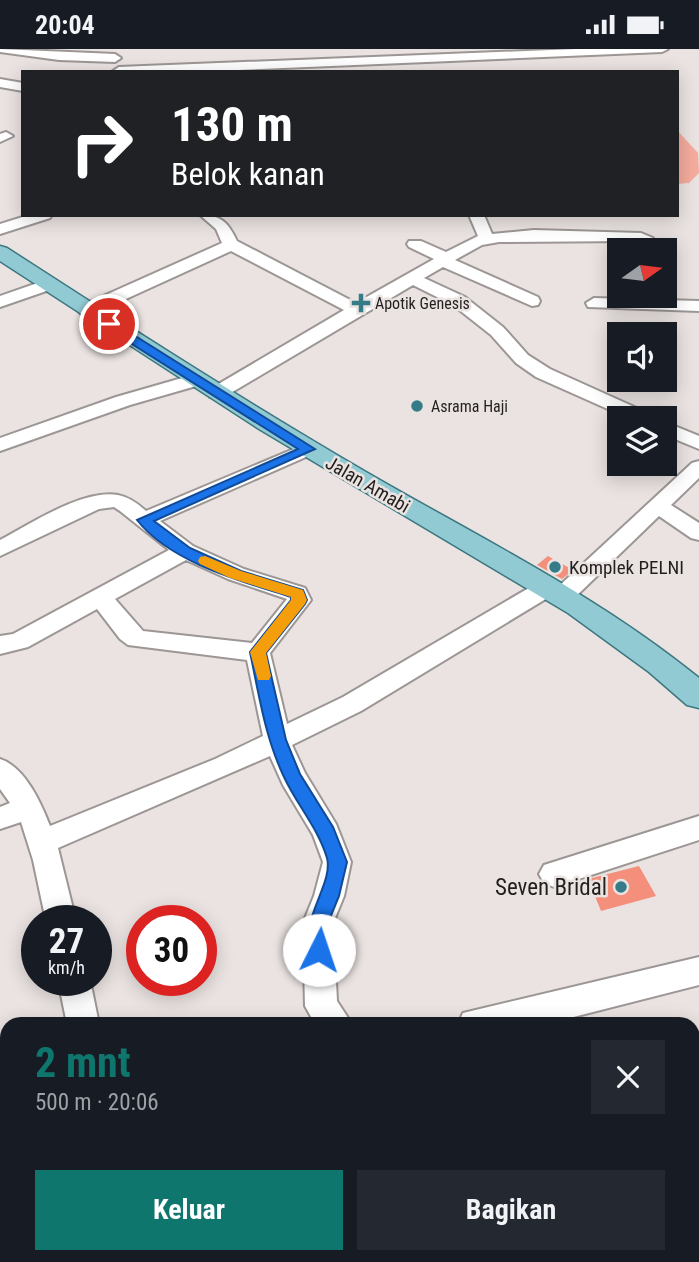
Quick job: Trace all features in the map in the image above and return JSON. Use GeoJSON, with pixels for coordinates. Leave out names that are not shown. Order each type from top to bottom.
{"type":"FeatureCollection","features":[{"type":"Feature","properties":{"kind":"main road","name":"Jalan Amabi"},"geometry":{"type":"LineString","coordinates":[[0,252],[206,387],[554,592],[655,658],[699,696]]}},
{"type":"Feature","properties":{"kind":"street"},"geometry":{"type":"LineString","coordinates":[[0,50],[116,62],[292,68],[662,49]]}},
{"type":"Feature","properties":{"kind":"street"},"geometry":{"type":"LineString","coordinates":[[0,83],[21,87]]}},
{"type":"Feature","properties":{"kind":"street"},"geometry":{"type":"LineString","coordinates":[[0,229],[39,217]]}},
{"type":"Feature","properties":{"kind":"street"},"geometry":{"type":"LineString","coordinates":[[210,217],[223,227],[231,244],[356,310]]}},
{"type":"Feature","properties":{"kind":"street"},"geometry":{"type":"LineString","coordinates":[[478,217],[487,239]]}},
{"type":"Feature","properties":{"kind":"street"},"geometry":{"type":"LineString","coordinates":[[0,445],[102,408],[206,387],[356,310],[443,259],[487,239],[534,235],[640,238]]}},
{"type":"Feature","properties":{"kind":"street"},"geometry":{"type":"LineString","coordinates":[[87,310],[215,254],[231,244]]}},
{"type":"Feature","properties":{"kind":"street"},"geometry":{"type":"LineString","coordinates":[[415,244],[532,301]]}},
{"type":"Feature","properties":{"kind":"street"},"geometry":{"type":"LineString","coordinates":[[410,277],[459,301],[497,331],[522,359],[543,373],[616,406]]}},
{"type":"Feature","properties":{"kind":"street"},"geometry":{"type":"LineString","coordinates":[[0,302],[49,284]]}},
{"type":"Feature","properties":{"kind":"street"},"geometry":{"type":"LineString","coordinates":[[594,303],[607,302]]}},
{"type":"Feature","properties":{"kind":"street"},"geometry":{"type":"LineString","coordinates":[[677,302],[699,306]]}},
{"type":"Feature","properties":{"kind":"street"},"geometry":{"type":"LineString","coordinates":[[677,433],[699,443]]}},
{"type":"Feature","properties":{"kind":"street"},"geometry":{"type":"LineString","coordinates":[[144,520],[308,449]]}},
{"type":"Feature","properties":{"kind":"street"},"geometry":{"type":"LineString","coordinates":[[45,841],[225,766],[352,704],[554,592],[694,477]]}},
{"type":"Feature","properties":{"kind":"street"},"geometry":{"type":"LineString","coordinates":[[0,549],[83,507],[109,499],[119,501],[185,551],[236,574],[297,594],[299,600],[258,652]]}},
{"type":"Feature","properties":{"kind":"street"},"geometry":{"type":"LineString","coordinates":[[658,506],[699,533]]}},
{"type":"Feature","properties":{"kind":"street"},"geometry":{"type":"LineString","coordinates":[[0,645],[19,641],[185,551]]}},
{"type":"Feature","properties":{"kind":"street"},"geometry":{"type":"LineString","coordinates":[[102,598],[128,633],[137,639],[258,652]]}},
{"type":"Feature","properties":{"kind":"street"},"geometry":{"type":"LineString","coordinates":[[258,652],[277,740],[293,777],[326,832],[337,862],[329,896],[318,923],[321,1006],[330,1017]]}},
{"type":"Feature","properties":{"kind":"street"},"geometry":{"type":"LineString","coordinates":[[0,769],[9,779],[45,841],[58,905]]}},
{"type":"Feature","properties":{"kind":"street"},"geometry":{"type":"LineString","coordinates":[[0,818],[27,809]]}},
{"type":"Feature","properties":{"kind":"street"},"geometry":{"type":"LineString","coordinates":[[554,873],[699,828]]}},
{"type":"Feature","properties":{"kind":"street"},"geometry":{"type":"LineString","coordinates":[[535,1017],[569,1002],[699,971]]}},
{"type":"Feature","properties":{"kind":"street"},"geometry":{"type":"LineString","coordinates":[[77,996],[82,1017]]}},
{"type":"Feature","properties":{"kind":"shaded area"},"geometry":{"type":"Polygon","coordinates":[[[679,132],[698,153],[699,173],[689,183],[679,184],[679,132]]]}},
{"type":"Feature","properties":{"kind":"building","name":"Komplek PELNI"},"geometry":{"type":"Polygon","coordinates":[[[548,556],[573,570],[562,579],[537,565],[548,556]]]}},
{"type":"Feature","properties":{"kind":"building","name":"Seven Bridal"},"geometry":{"type":"Polygon","coordinates":[[[639,866],[656,896],[601,911],[588,879],[639,866]]]}},
{"type":"Feature","properties":{"kind":"slow traffic"},"geometry":{"type":"LineString","coordinates":[[205,561],[297,594],[299,600],[258,652],[263,676]]}},
{"type":"Feature","properties":{"kind":"place","name":"Apotik Genesis"},"geometry":{"type":"Point","coordinates":[361,303]}},
{"type":"Feature","properties":{"kind":"place","name":"Asrama Haji"},"geometry":{"type":"Point","coordinates":[417,406]}},
{"type":"Feature","properties":{"kind":"place","name":"Komplek PELNI"},"geometry":{"type":"Point","coordinates":[555,567]}},
{"type":"Feature","properties":{"kind":"place","name":"Seven Bridal"},"geometry":{"type":"Point","coordinates":[621,887]}},
{"type":"Feature","properties":{"kind":"route"},"geometry":{"type":"LineString","coordinates":[[109,324],[308,449],[144,520],[185,551],[236,574],[297,594],[299,600],[258,652],[277,740],[293,777],[326,832],[337,862],[329,896],[318,923],[319,950]]}}]}
